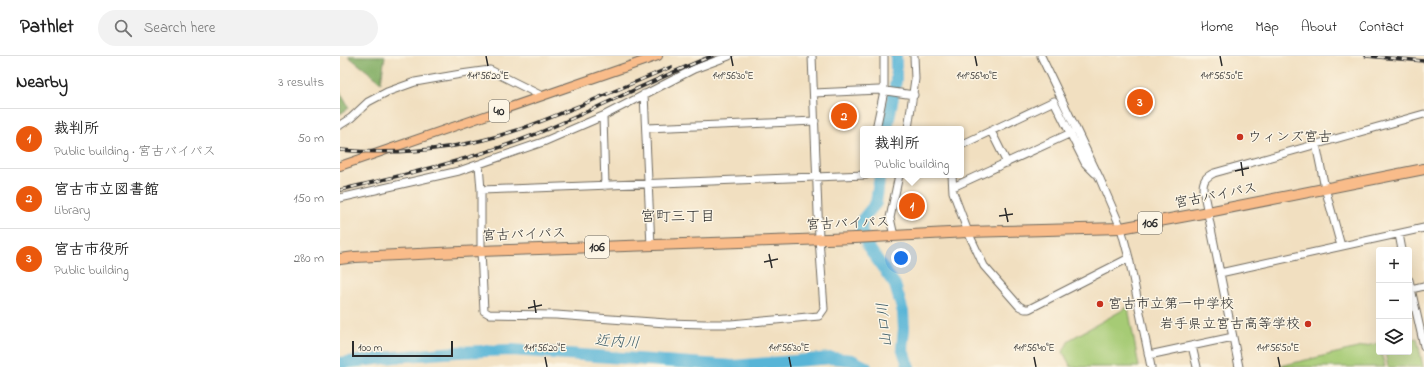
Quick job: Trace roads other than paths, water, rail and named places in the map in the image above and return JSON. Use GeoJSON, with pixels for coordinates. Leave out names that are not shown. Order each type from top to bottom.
{"type":"FeatureCollection","features":[{"type":"Feature","properties":{"kind":"highway","name":"宮古バイパス"},"geometry":{"type":"LineString","coordinates":[[340,259],[481,250],[650,246],[968,232],[1121,228],[1424,170]]}},
{"type":"Feature","properties":{"kind":"main road","name":"40"},"geometry":{"type":"LineString","coordinates":[[340,166],[658,56]]}},
{"type":"Feature","properties":{"kind":"street"},"geometry":{"type":"LineString","coordinates":[[340,198],[459,172],[543,142],[603,116],[694,69],[729,56]]}},
{"type":"Feature","properties":{"kind":"street"},"geometry":{"type":"LineString","coordinates":[[479,165],[484,311],[489,314],[556,314],[666,323],[731,324],[819,316],[824,309],[819,238],[818,178],[812,56]]}},
{"type":"Feature","properties":{"kind":"street"},"geometry":{"type":"LineString","coordinates":[[877,126],[884,91],[884,56]]}},
{"type":"Feature","properties":{"kind":"street"},"geometry":{"type":"LineString","coordinates":[[909,126],[914,95],[914,56]]}},
{"type":"Feature","properties":{"kind":"street"},"geometry":{"type":"LineString","coordinates":[[1041,56],[1100,179],[1121,228],[1129,258],[1151,367]]}},
{"type":"Feature","properties":{"kind":"street"},"geometry":{"type":"LineString","coordinates":[[340,125],[351,118],[368,102],[387,92],[415,82],[461,74],[490,70],[542,96]]}},
{"type":"Feature","properties":{"kind":"street"},"geometry":{"type":"LineString","coordinates":[[814,93],[884,91],[914,95]]}},
{"type":"Feature","properties":{"kind":"street"},"geometry":{"type":"LineString","coordinates":[[644,94],[650,246]]}},
{"type":"Feature","properties":{"kind":"street"},"geometry":{"type":"LineString","coordinates":[[964,144],[1054,101],[1086,163],[1100,179]]}},
{"type":"Feature","properties":{"kind":"street"},"geometry":{"type":"LineString","coordinates":[[1239,367],[1203,183],[1207,176],[1424,114]]}},
{"type":"Feature","properties":{"kind":"street"},"geometry":{"type":"LineString","coordinates":[[603,116],[605,186]]}},
{"type":"Feature","properties":{"kind":"street"},"geometry":{"type":"LineString","coordinates":[[646,128],[815,121]]}},
{"type":"Feature","properties":{"kind":"street"},"geometry":{"type":"LineString","coordinates":[[991,131],[1007,162]]}},
{"type":"Feature","properties":{"kind":"street"},"geometry":{"type":"LineString","coordinates":[[953,187],[1071,133]]}},
{"type":"Feature","properties":{"kind":"street"},"geometry":{"type":"LineString","coordinates":[[1316,144],[1325,188],[1340,246]]}},
{"type":"Feature","properties":{"kind":"street"},"geometry":{"type":"LineString","coordinates":[[480,190],[860,175]]}},
{"type":"Feature","properties":{"kind":"street"},"geometry":{"type":"LineString","coordinates":[[894,236],[890,218],[898,178]]}},
{"type":"Feature","properties":{"kind":"street"},"geometry":{"type":"LineString","coordinates":[[952,178],[953,192],[968,232],[984,266],[1019,306],[1025,309],[1030,309],[1129,258]]}},
{"type":"Feature","properties":{"kind":"street"},"geometry":{"type":"LineString","coordinates":[[1220,273],[1424,228]]}},
{"type":"Feature","properties":{"kind":"street"},"geometry":{"type":"LineString","coordinates":[[1398,234],[1401,247]]}},
{"type":"Feature","properties":{"kind":"street"},"geometry":{"type":"LineString","coordinates":[[1412,288],[1424,286]]}},
{"type":"Feature","properties":{"kind":"street"},"geometry":{"type":"LineString","coordinates":[[1412,292],[1424,343]]}},
{"type":"Feature","properties":{"kind":"street"},"geometry":{"type":"LineString","coordinates":[[1149,355],[1233,337]]}},
{"type":"Feature","properties":{"kind":"street"},"geometry":{"type":"LineString","coordinates":[[1192,346],[1197,367]]}},
{"type":"Feature","properties":{"kind":"waterway","name":"山口川"},"geometry":{"type":"LineString","coordinates":[[888,126],[896,81],[896,56]]}},
{"type":"Feature","properties":{"kind":"waterway","name":"山口川"},"geometry":{"type":"LineString","coordinates":[[880,178],[876,203],[862,220],[861,231],[869,248],[895,285],[903,312],[904,329],[902,348],[909,367]]}},
{"type":"Feature","properties":{"kind":"waterway","name":"近内川"},"geometry":{"type":"LineString","coordinates":[[340,363],[457,352],[512,350],[733,366],[832,358],[852,360],[866,367]]}},
{"type":"Feature","properties":{"kind":"railway"},"geometry":{"type":"LineString","coordinates":[[340,190],[434,167],[480,154],[526,138],[712,56]]}},
{"type":"Feature","properties":{"kind":"railway"},"geometry":{"type":"LineString","coordinates":[[1366,56],[1424,61]]}},
{"type":"Feature","properties":{"kind":"railway"},"geometry":{"type":"LineString","coordinates":[[340,150],[383,152],[427,150],[490,138],[545,120],[671,67]]}},
{"type":"Feature","properties":{"kind":"place","name":"宮古市役所"},"geometry":{"type":"Point","coordinates":[1140,102]}},
{"type":"Feature","properties":{"kind":"place","name":"宮古市立図書館"},"geometry":{"type":"Point","coordinates":[844,116]}},
{"type":"Feature","properties":{"kind":"place","name":"ウィンズ宮古"},"geometry":{"type":"Point","coordinates":[1240,137]}},
{"type":"Feature","properties":{"kind":"place","name":"裁判所"},"geometry":{"type":"Point","coordinates":[912,206]}},
{"type":"Feature","properties":{"kind":"place","name":"宮古市立第一中学校"},"geometry":{"type":"Point","coordinates":[1100,304]}},
{"type":"Feature","properties":{"kind":"place","name":"岩手県立宮古高等学校"},"geometry":{"type":"Point","coordinates":[1308,324]}},
{"type":"Feature","properties":{"kind":"district","name":"宮町三丁目"},"geometry":{"type":"Point","coordinates":[678,217]}}]}
